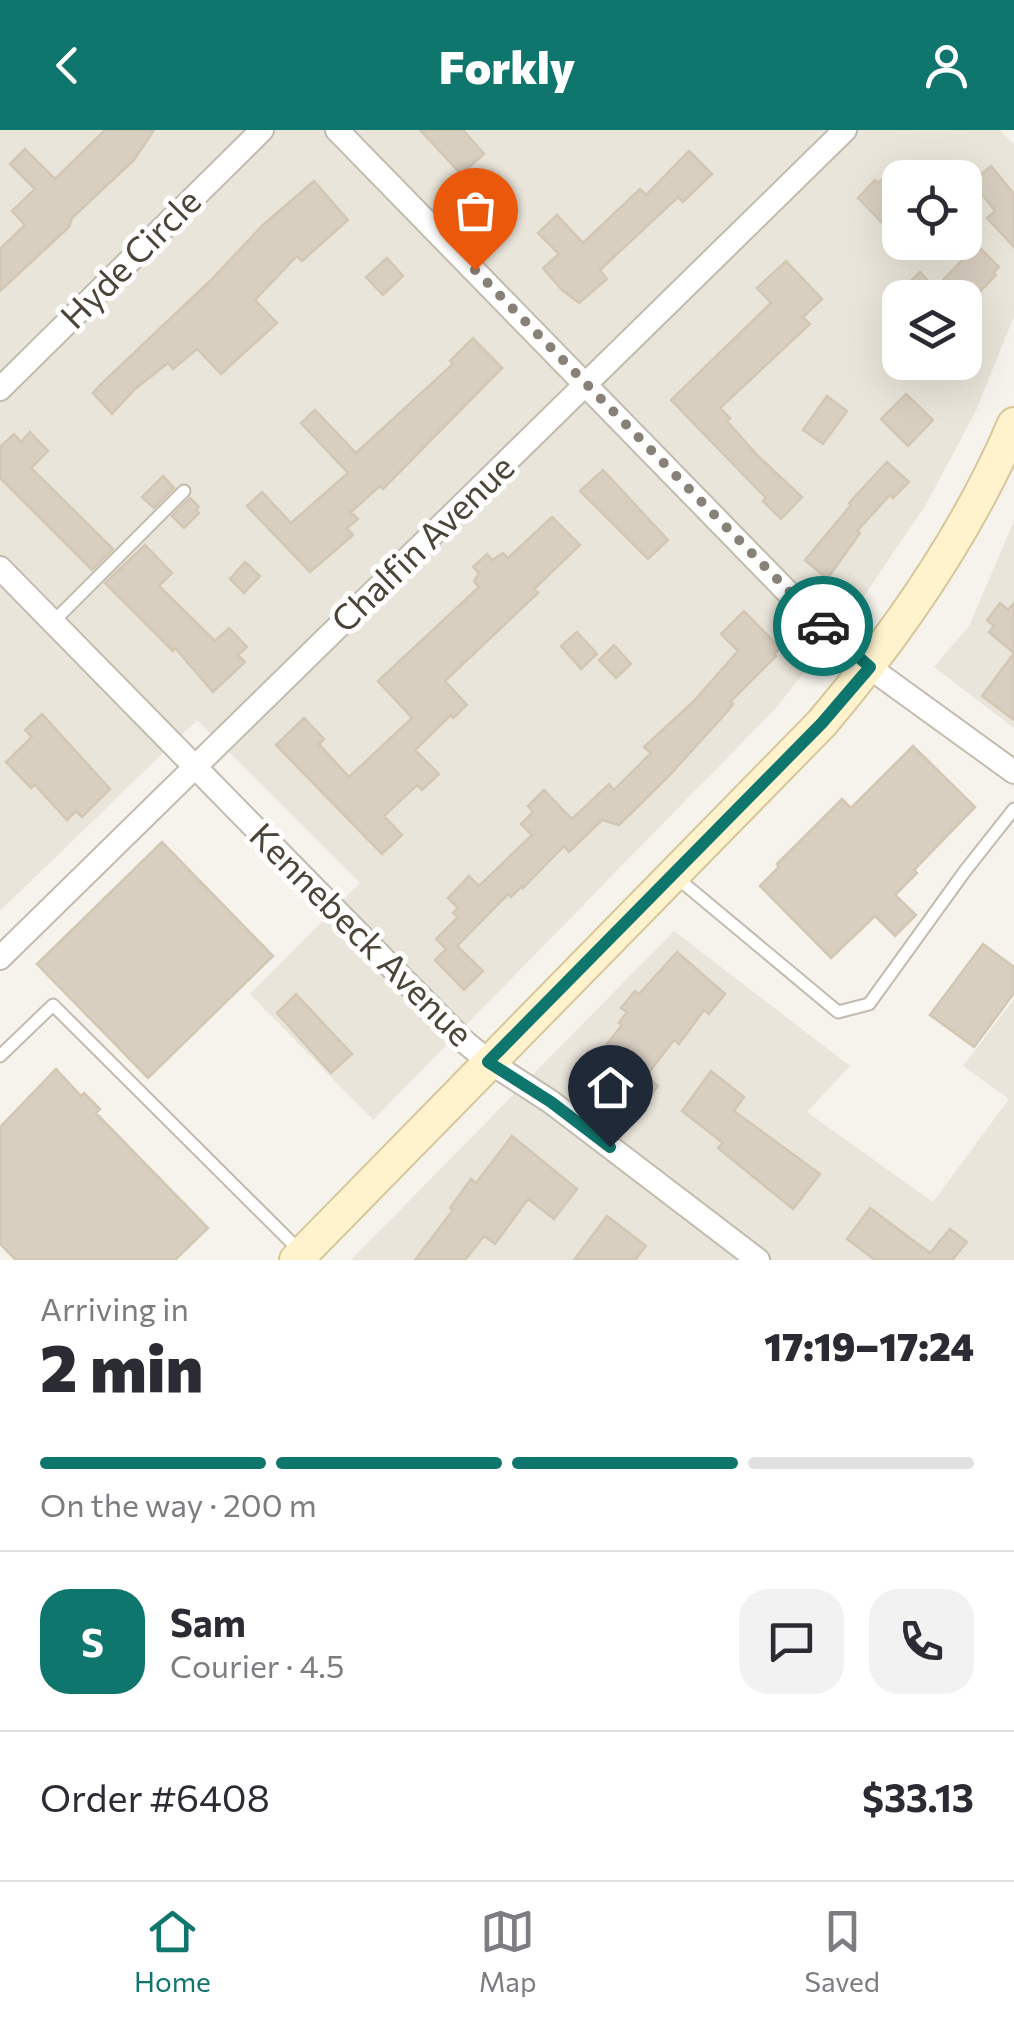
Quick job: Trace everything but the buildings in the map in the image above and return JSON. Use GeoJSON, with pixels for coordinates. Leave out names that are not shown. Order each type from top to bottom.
{"type":"FeatureCollection","features":[{"type":"Feature","properties":{"kind":"main road"},"geometry":{"type":"LineString","coordinates":[[299,1257],[822,723],[870,667],[956,542],[1014,424]]}},
{"type":"Feature","properties":{"kind":"street","name":"Hyde Circle"},"geometry":{"type":"LineString","coordinates":[[0,388],[262,130]]}},
{"type":"Feature","properties":{"kind":"street"},"geometry":{"type":"LineString","coordinates":[[338,130],[806,611],[870,667],[1014,772]]}},
{"type":"Feature","properties":{"kind":"street","name":"Chalfin Avenue"},"geometry":{"type":"LineString","coordinates":[[0,958],[845,130]]}},
{"type":"Feature","properties":{"kind":"street","name":"Kennebeck Avenue"},"geometry":{"type":"LineString","coordinates":[[0,568],[465,1042],[488,1062],[551,1102],[758,1260]]}},
{"type":"Feature","properties":{"kind":"lane"},"geometry":{"type":"LineString","coordinates":[[53,622],[184,491]]}},
{"type":"Feature","properties":{"kind":"lane"},"geometry":{"type":"LineString","coordinates":[[672,874],[838,1012],[868,1004],[1014,810]]}},
{"type":"Feature","properties":{"kind":"lane"},"geometry":{"type":"LineString","coordinates":[[0,1056],[52,1005],[299,1257]]}},
{"type":"Feature","properties":{"kind":"shaded area"},"geometry":{"type":"Polygon","coordinates":[[[0,130],[1000,130],[1014,145],[1014,316],[975,413],[925,506],[853,612],[775,709],[373,1120],[250,994],[360,883],[197,720],[0,911],[0,130]]]}},
{"type":"Feature","properties":{"kind":"shaded area"},"geometry":{"type":"Polygon","coordinates":[[[1014,521],[1014,728],[934,667],[969,626],[1014,521]]]}},
{"type":"Feature","properties":{"kind":"shaded area"},"geometry":{"type":"Polygon","coordinates":[[[674,931],[850,1066],[807,1112],[933,1202],[1009,1099],[963,1066],[1014,999],[1014,1260],[351,1260],[674,931]]]}},
{"type":"Feature","properties":{"kind":"way so far"},"geometry":{"type":"LineString","coordinates":[[475,270],[823,626]]}},
{"type":"Feature","properties":{"kind":"route"},"geometry":{"type":"LineString","coordinates":[[610,1147],[551,1102],[488,1062],[822,723],[870,667],[823,626]]}}]}
